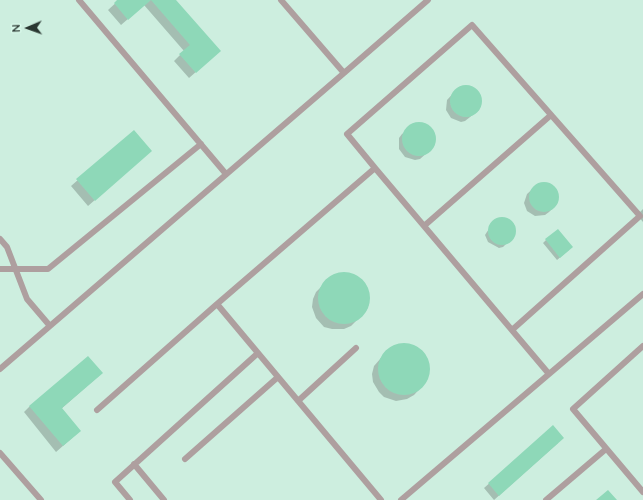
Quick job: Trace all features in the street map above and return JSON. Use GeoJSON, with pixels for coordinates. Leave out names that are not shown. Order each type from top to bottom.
{"type":"FeatureCollection","features":[{"type":"Feature","properties":{"kind":"lane"},"geometry":{"type":"LineString","coordinates":[[79,0],[226,174]]}},
{"type":"Feature","properties":{"kind":"lane"},"geometry":{"type":"LineString","coordinates":[[281,0],[344,73]]}},
{"type":"Feature","properties":{"kind":"lane"},"geometry":{"type":"LineString","coordinates":[[0,369],[428,0]]}},
{"type":"Feature","properties":{"kind":"lane"},"geometry":{"type":"LineString","coordinates":[[512,330],[640,216],[472,25],[347,134],[549,374]]}},
{"type":"Feature","properties":{"kind":"lane"},"geometry":{"type":"LineString","coordinates":[[424,226],[551,115]]}},
{"type":"Feature","properties":{"kind":"lane"},"geometry":{"type":"LineString","coordinates":[[0,270],[48,269],[201,144]]}},
{"type":"Feature","properties":{"kind":"lane"},"geometry":{"type":"LineString","coordinates":[[97,410],[375,168]]}},
{"type":"Feature","properties":{"kind":"lane"},"geometry":{"type":"LineString","coordinates":[[0,239],[7,247],[27,299],[50,326]]}},
{"type":"Feature","properties":{"kind":"lane"},"geometry":{"type":"LineString","coordinates":[[401,500],[643,294]]}},
{"type":"Feature","properties":{"kind":"lane"},"geometry":{"type":"LineString","coordinates":[[217,304],[381,500]]}},
{"type":"Feature","properties":{"kind":"lane"},"geometry":{"type":"LineString","coordinates":[[643,346],[573,409],[643,492]]}},
{"type":"Feature","properties":{"kind":"lane"},"geometry":{"type":"LineString","coordinates":[[298,401],[356,348]]}},
{"type":"Feature","properties":{"kind":"lane"},"geometry":{"type":"LineString","coordinates":[[130,500],[114,482],[258,353]]}},
{"type":"Feature","properties":{"kind":"lane"},"geometry":{"type":"LineString","coordinates":[[185,459],[278,377]]}},
{"type":"Feature","properties":{"kind":"lane"},"geometry":{"type":"LineString","coordinates":[[546,500],[606,449]]}},
{"type":"Feature","properties":{"kind":"lane"},"geometry":{"type":"LineString","coordinates":[[0,452],[41,500]]}},
{"type":"Feature","properties":{"kind":"lane"},"geometry":{"type":"LineString","coordinates":[[134,464],[164,500]]}},
{"type":"Feature","properties":{"kind":"building"},"geometry":{"type":"Polygon","coordinates":[[[117,0],[151,0],[128,20],[114,3],[117,0]]]}},
{"type":"Feature","properties":{"kind":"building"},"geometry":{"type":"Polygon","coordinates":[[[151,0],[176,0],[221,51],[196,73],[179,54],[190,45],[151,0]]]}},
{"type":"Feature","properties":{"kind":"building"},"geometry":{"type":"Polygon","coordinates":[[[469,85],[475,87],[480,92],[482,101],[480,110],[475,115],[463,117],[457,115],[452,110],[450,98],[452,92],[457,87],[469,85]]]}},
{"type":"Feature","properties":{"kind":"building"},"geometry":{"type":"Polygon","coordinates":[[[416,122],[422,122],[431,127],[435,133],[435,145],[431,151],[422,156],[416,156],[407,151],[402,142],[402,136],[407,127],[416,122]]]}},
{"type":"Feature","properties":{"kind":"building"},"geometry":{"type":"Polygon","coordinates":[[[134,130],[152,151],[95,201],[76,179],[134,130]]]}},
{"type":"Feature","properties":{"kind":"building"},"geometry":{"type":"Polygon","coordinates":[[[544,182],[555,186],[559,197],[555,208],[544,212],[533,208],[529,197],[533,186],[544,182]]]}},
{"type":"Feature","properties":{"kind":"building"},"geometry":{"type":"Polygon","coordinates":[[[502,217],[512,221],[516,231],[512,241],[502,245],[492,241],[488,231],[492,221],[502,217]]]}},
{"type":"Feature","properties":{"kind":"building"},"geometry":{"type":"Polygon","coordinates":[[[558,229],[573,247],[560,258],[545,239],[558,229]]]}},
{"type":"Feature","properties":{"kind":"building"},"geometry":{"type":"Polygon","coordinates":[[[339,272],[349,272],[363,279],[370,293],[370,303],[363,317],[349,324],[339,324],[329,320],[322,313],[318,303],[318,293],[322,283],[329,276],[339,272]]]}},
{"type":"Feature","properties":{"kind":"building"},"geometry":{"type":"Polygon","coordinates":[[[399,343],[409,343],[419,347],[426,354],[430,364],[430,374],[426,384],[419,391],[409,395],[399,395],[389,391],[382,384],[378,374],[378,364],[382,354],[389,347],[399,343]]]}},
{"type":"Feature","properties":{"kind":"building"},"geometry":{"type":"Polygon","coordinates":[[[88,356],[103,373],[62,408],[81,431],[63,446],[29,406],[88,356]]]}},
{"type":"Feature","properties":{"kind":"building"},"geometry":{"type":"Polygon","coordinates":[[[553,425],[564,438],[499,496],[488,483],[553,425]]]}},
{"type":"Feature","properties":{"kind":"building"},"geometry":{"type":"Polygon","coordinates":[[[608,490],[617,500],[596,500],[608,490]]]}}]}
